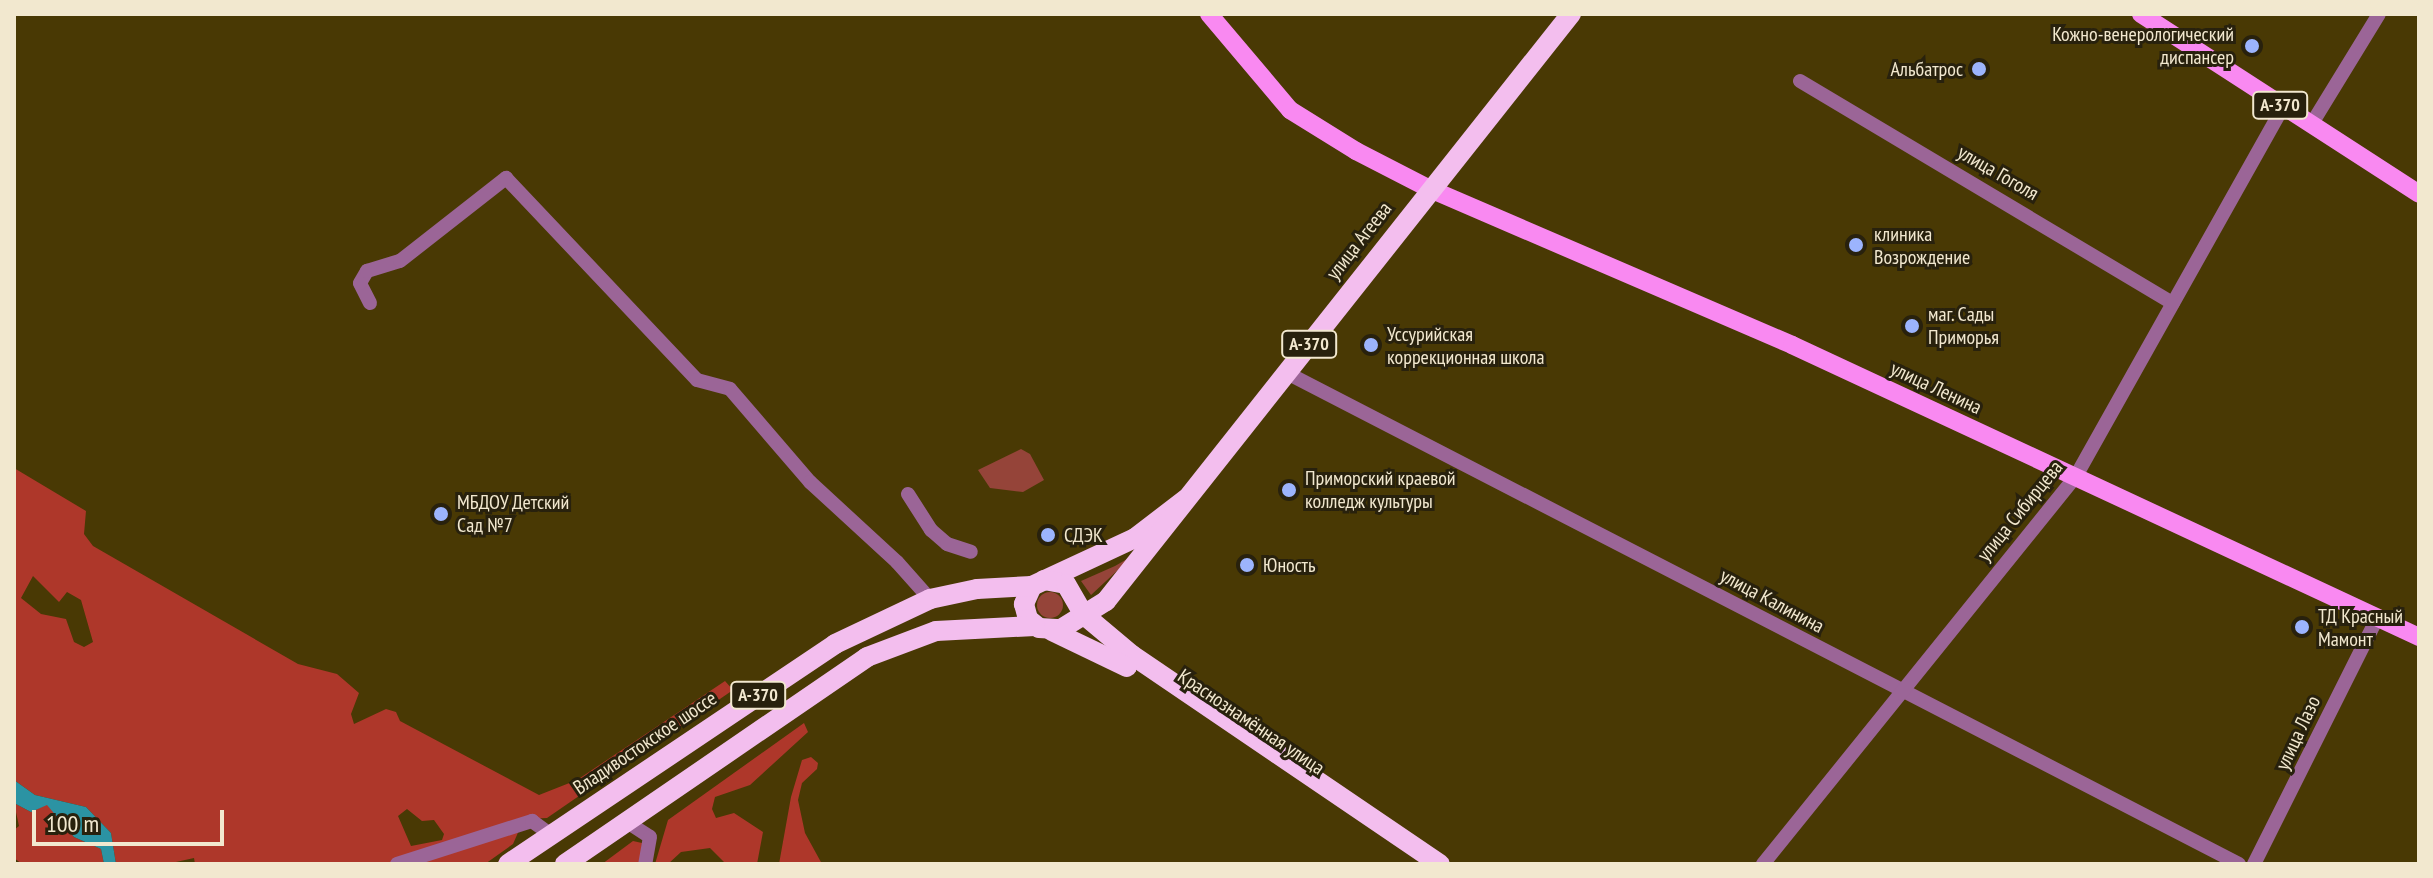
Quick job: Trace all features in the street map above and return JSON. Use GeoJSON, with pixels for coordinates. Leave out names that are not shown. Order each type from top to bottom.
{"type":"FeatureCollection","features":[{"type":"Feature","properties":{"kind":"highway","name":"улица Агеева"},"geometry":{"type":"LineString","coordinates":[[1083,614],[1106,601],[1571,14]]}},
{"type":"Feature","properties":{"kind":"highway","name":"улица Агеева"},"geometry":{"type":"LineString","coordinates":[[1038,583],[1089,564],[1135,538],[1186,499]]}},
{"type":"Feature","properties":{"kind":"highway","name":"Владивостокское шоссе"},"geometry":{"type":"LineString","coordinates":[[508,864],[835,644],[930,599],[977,589],[1038,583]]}},
{"type":"Feature","properties":{"kind":"highway","name":"Краснознамённая улица"},"geometry":{"type":"LineString","coordinates":[[1038,583],[1066,584],[1083,614],[1132,655],[1440,864]]}},
{"type":"Feature","properties":{"kind":"highway"},"geometry":{"type":"LineString","coordinates":[[1038,583],[1024,604],[1043,628]]}},
{"type":"Feature","properties":{"kind":"highway","name":"А-370"},"geometry":{"type":"LineString","coordinates":[[565,864],[828,681],[892,644],[936,631],[1043,628],[1083,614]]}},
{"type":"Feature","properties":{"kind":"highway","name":"Краснознамённая улица"},"geometry":{"type":"LineString","coordinates":[[1043,628],[1105,652],[1418,864]]}},
{"type":"Feature","properties":{"kind":"main road","name":"А-370"},"geometry":{"type":"LineString","coordinates":[[2141,14],[2419,194]]}},
{"type":"Feature","properties":{"kind":"main road","name":"улица Ленина"},"geometry":{"type":"LineString","coordinates":[[1216,17],[1290,110],[1430,189],[1792,345],[2419,637]]}},
{"type":"Feature","properties":{"kind":"street"},"geometry":{"type":"LineString","coordinates":[[2311,125],[2379,14]]}},
{"type":"Feature","properties":{"kind":"street","name":"улица Гоголя"},"geometry":{"type":"LineString","coordinates":[[1800,81],[2173,303]]}},
{"type":"Feature","properties":{"kind":"street","name":"улица Сибирцева"},"geometry":{"type":"LineString","coordinates":[[1763,864],[2076,476],[2283,107]]}},
{"type":"Feature","properties":{"kind":"street"},"geometry":{"type":"LineString","coordinates":[[370,303],[360,283],[367,271],[400,261],[506,178],[697,380],[730,389],[810,482],[930,599]]}},
{"type":"Feature","properties":{"kind":"street","name":"улица Калинина"},"geometry":{"type":"LineString","coordinates":[[1287,373],[2239,864]]}},
{"type":"Feature","properties":{"kind":"street"},"geometry":{"type":"LineString","coordinates":[[908,494],[931,530],[947,544],[971,552]]}},
{"type":"Feature","properties":{"kind":"street","name":"улица Лазо"},"geometry":{"type":"LineString","coordinates":[[2254,864],[2377,618]]}},
{"type":"Feature","properties":{"kind":"street"},"geometry":{"type":"LineString","coordinates":[[397,864],[532,821],[551,835]]}},
{"type":"Feature","properties":{"kind":"street"},"geometry":{"type":"LineString","coordinates":[[627,822],[650,837],[645,864]]}},
{"type":"Feature","properties":{"kind":"shaded area"},"geometry":{"type":"Polygon","coordinates":[[[1021,449],[1030,454],[1044,480],[1023,492],[990,488],[978,470],[1021,449]]]}},
{"type":"Feature","properties":{"kind":"shaded area"},"geometry":{"type":"Polygon","coordinates":[[[14,468],[86,511],[84,534],[93,546],[298,664],[337,674],[359,693],[351,714],[354,724],[386,709],[396,712],[400,721],[539,795],[577,780],[725,681],[733,690],[547,818],[524,819],[513,844],[485,864],[195,864],[194,858],[167,864],[116,864],[111,833],[86,807],[35,795],[14,780],[14,468]],[[33,576],[21,598],[41,614],[66,619],[74,642],[84,647],[93,642],[81,600],[67,592],[59,602],[33,576]],[[407,809],[398,816],[411,846],[442,840],[444,834],[434,820],[422,821],[407,809]]]}},
{"type":"Feature","properties":{"kind":"shaded area"},"geometry":{"type":"Polygon","coordinates":[[[1134,555],[1091,595],[1081,581],[1115,566],[1134,555]]]}},
{"type":"Feature","properties":{"kind":"shaded area"},"geometry":{"type":"Polygon","coordinates":[[[1050,592],[1059,596],[1063,605],[1059,614],[1050,618],[1041,614],[1037,605],[1041,596],[1050,592]]]}},
{"type":"Feature","properties":{"kind":"shaded area"},"geometry":{"type":"Polygon","coordinates":[[[804,723],[808,732],[750,785],[715,797],[712,809],[716,818],[734,813],[763,832],[757,864],[726,864],[710,848],[681,852],[668,864],[655,864],[668,820],[804,723]]]}},
{"type":"Feature","properties":{"kind":"shaded area"},"geometry":{"type":"Polygon","coordinates":[[[811,757],[818,763],[817,769],[802,783],[798,800],[805,833],[822,864],[779,864],[791,797],[802,760],[811,757]]]}},
{"type":"Feature","properties":{"kind":"shaded area"},"geometry":{"type":"Polygon","coordinates":[[[14,803],[31,812],[47,804],[74,837],[101,849],[104,864],[22,864],[14,858],[14,830],[19,826],[14,803]]]}},
{"type":"Feature","properties":{"kind":"shaded area"},"geometry":{"type":"Polygon","coordinates":[[[633,841],[642,843],[641,864],[602,864],[633,841]]]}},
{"type":"Feature","properties":{"kind":"water"},"geometry":{"type":"Polygon","coordinates":[[[14,780],[35,795],[86,807],[111,833],[116,864],[104,864],[101,849],[74,837],[47,805],[31,812],[14,803],[14,780]]]}},
{"type":"Feature","properties":{"kind":"place","name":"Кожно-венерологический диспансер"},"geometry":{"type":"Point","coordinates":[2252,46]}},
{"type":"Feature","properties":{"kind":"place","name":"Альбатрос"},"geometry":{"type":"Point","coordinates":[1979,69]}},
{"type":"Feature","properties":{"kind":"place","name":"клиника Возрождение"},"geometry":{"type":"Point","coordinates":[1856,245]}},
{"type":"Feature","properties":{"kind":"place","name":"маг. Сады Приморья"},"geometry":{"type":"Point","coordinates":[1912,326]}},
{"type":"Feature","properties":{"kind":"place","name":"Уссурийская коррекционная школа"},"geometry":{"type":"Point","coordinates":[1371,345]}},
{"type":"Feature","properties":{"kind":"place","name":"Приморский краевой колледж культуры"},"geometry":{"type":"Point","coordinates":[1289,490]}},
{"type":"Feature","properties":{"kind":"place","name":"МБДОУ Детский Сад №7"},"geometry":{"type":"Point","coordinates":[441,514]}},
{"type":"Feature","properties":{"kind":"place","name":"СДЭК"},"geometry":{"type":"Point","coordinates":[1048,535]}},
{"type":"Feature","properties":{"kind":"place","name":"Юность"},"geometry":{"type":"Point","coordinates":[1247,565]}},
{"type":"Feature","properties":{"kind":"place","name":"ТД Красный Мамонт"},"geometry":{"type":"Point","coordinates":[2302,627]}}]}
